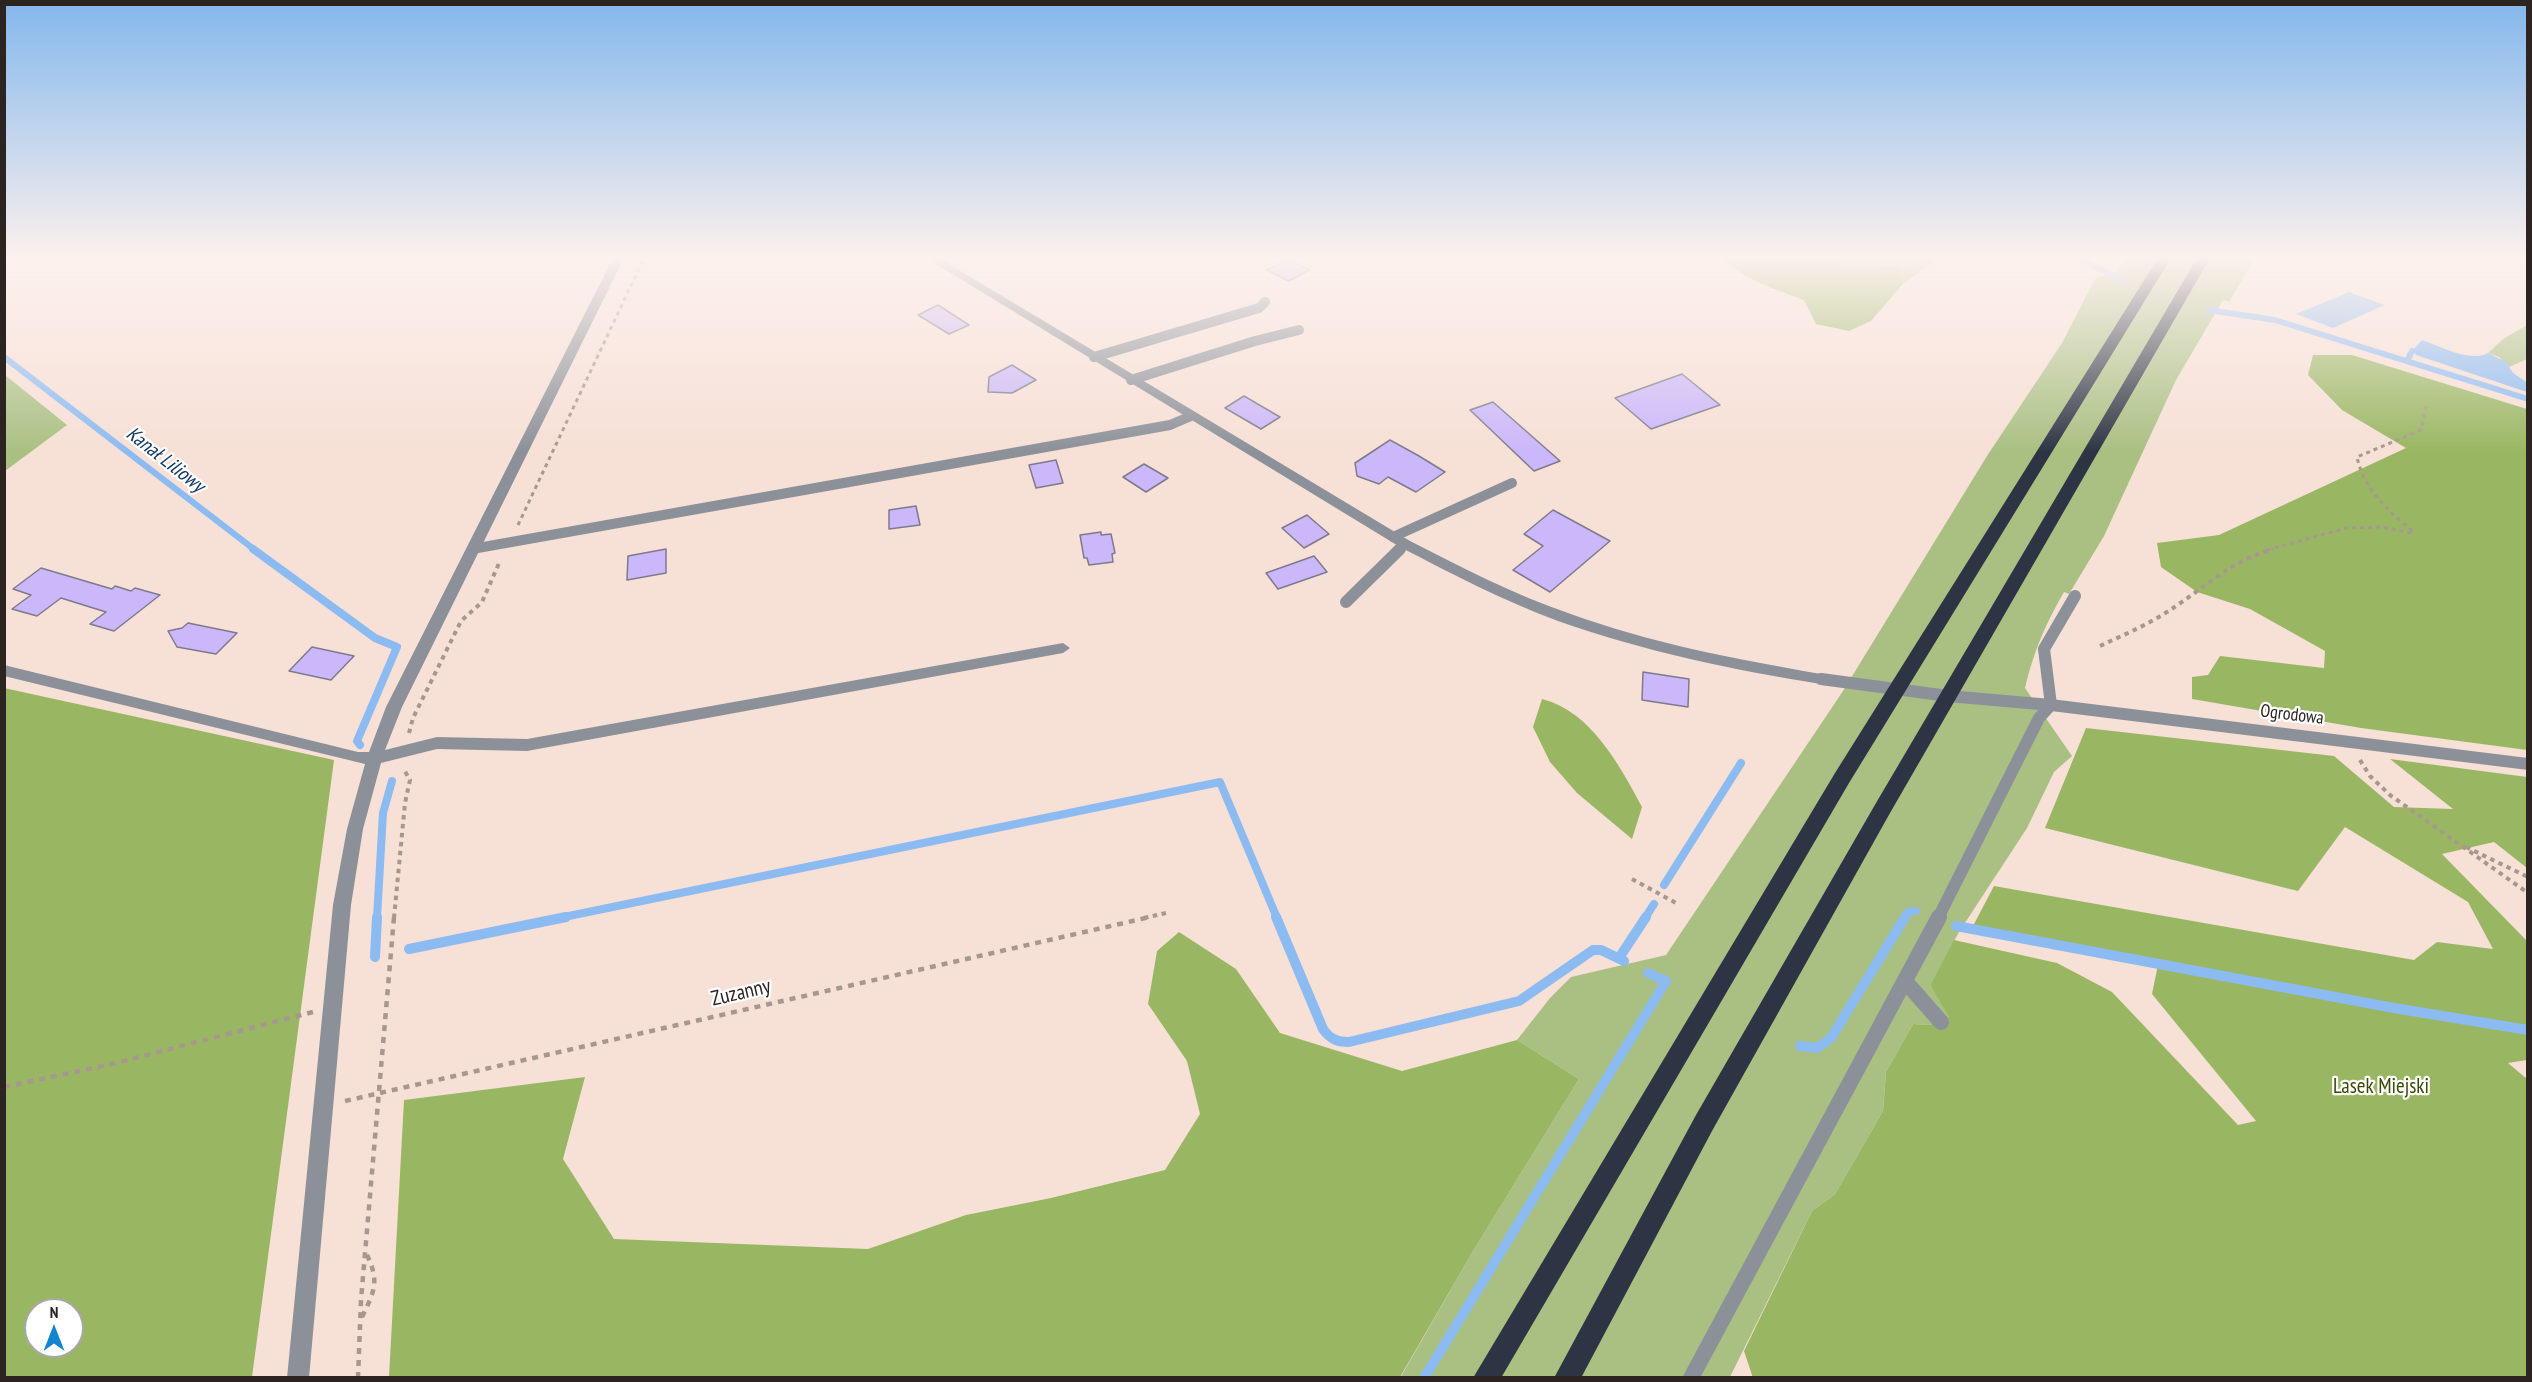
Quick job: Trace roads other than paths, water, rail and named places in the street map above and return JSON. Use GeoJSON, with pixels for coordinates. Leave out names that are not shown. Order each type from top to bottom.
{"type":"FeatureCollection","features":[{"type":"Feature","properties":{"kind":"highway"},"geometry":{"type":"LineString","coordinates":[[1486,1377],[1767,903],[2125,322]]}},
{"type":"Feature","properties":{"kind":"highway"},"geometry":{"type":"LineString","coordinates":[[1567,1377],[1704,1123],[1948,696],[2166,322]]}},
{"type":"Feature","properties":{"kind":"street"},"geometry":{"type":"LineString","coordinates":[[298,1377],[332,1007],[348,862],[357,814],[373,758],[394,707],[586,322]]}},
{"type":"Feature","properties":{"kind":"street"},"geometry":{"type":"LineString","coordinates":[[1037,322],[1399,541],[1514,598],[1601,630],[1686,654],[1821,680]]}},
{"type":"Feature","properties":{"kind":"street"},"geometry":{"type":"LineString","coordinates":[[4,670],[358,758],[373,758],[403,753],[437,742],[527,745],[1063,648]]}},
{"type":"Feature","properties":{"kind":"street","name":"Ogrodowa"},"geometry":{"type":"LineString","coordinates":[[2051,705],[2528,764]]}},
{"type":"Feature","properties":{"kind":"lane"},"geometry":{"type":"LineString","coordinates":[[1094,357],[1210,322]]}},
{"type":"Feature","properties":{"kind":"lane"},"geometry":{"type":"LineString","coordinates":[[1131,380],[1246,343],[1299,330]]}},
{"type":"Feature","properties":{"kind":"lane"},"geometry":{"type":"LineString","coordinates":[[472,549],[1170,425],[1191,416]]}},
{"type":"Feature","properties":{"kind":"lane"},"geometry":{"type":"LineString","coordinates":[[1346,602],[1365,587],[1399,541],[1512,483]]}},
{"type":"Feature","properties":{"kind":"lane"},"geometry":{"type":"LineString","coordinates":[[1691,1377],[1955,887],[2039,718],[2051,705],[2044,649],[2075,596]]}},
{"type":"Feature","properties":{"kind":"lane"},"geometry":{"type":"LineString","coordinates":[[1821,680],[1948,696],[2051,705]]}},
{"type":"Feature","properties":{"kind":"lane"},"geometry":{"type":"LineString","coordinates":[[1905,981],[1941,1022]]}},
{"type":"Feature","properties":{"kind":"water"},"geometry":{"type":"Polygon","coordinates":[[[2318,322],[2345,322],[2333,328],[2318,322]]]}},
{"type":"Feature","properties":{"kind":"water"},"geometry":{"type":"Polygon","coordinates":[[[2422,340],[2464,355],[2480,356],[2488,353],[2508,363],[2518,377],[2527,382],[2527,392],[2416,355],[2412,351],[2422,340]]]}},
{"type":"Feature","properties":{"kind":"waterway"},"geometry":{"type":"LineString","coordinates":[[2283,322],[2528,399]]}},
{"type":"Feature","properties":{"kind":"waterway"},"geometry":{"type":"LineString","coordinates":[[2407,361],[2412,351]]}},
{"type":"Feature","properties":{"kind":"waterway","name":"Kanał Liliowy"},"geometry":{"type":"LineString","coordinates":[[4,357],[255,550]]}},
{"type":"Feature","properties":{"kind":"waterway"},"geometry":{"type":"LineString","coordinates":[[253,549],[375,638],[397,647],[357,741],[360,745]]}},
{"type":"Feature","properties":{"kind":"waterway"},"geometry":{"type":"LineString","coordinates":[[1664,885],[1741,763]]}},
{"type":"Feature","properties":{"kind":"waterway"},"geometry":{"type":"LineString","coordinates":[[377,918],[383,813],[392,781]]}},
{"type":"Feature","properties":{"kind":"waterway"},"geometry":{"type":"LineString","coordinates":[[559,918],[1220,782],[1277,918]]}},
{"type":"Feature","properties":{"kind":"waterway"},"geometry":{"type":"LineString","coordinates":[[1645,918],[1654,904]]}},
{"type":"Feature","properties":{"kind":"waterway"},"geometry":{"type":"LineString","coordinates":[[1904,918],[1908,912],[1916,911]]}},
{"type":"Feature","properties":{"kind":"waterway"},"geometry":{"type":"LineString","coordinates":[[375,957],[377,917]]}},
{"type":"Feature","properties":{"kind":"waterway"},"geometry":{"type":"LineString","coordinates":[[409,949],[566,917]]}},
{"type":"Feature","properties":{"kind":"waterway"},"geometry":{"type":"LineString","coordinates":[[1276,917],[1323,1029],[1331,1038],[1341,1041],[1349,1042],[1519,1001],[1593,950],[1601,950],[1624,961]]}},
{"type":"Feature","properties":{"kind":"waterway"},"geometry":{"type":"LineString","coordinates":[[1619,958],[1646,917]]}},
{"type":"Feature","properties":{"kind":"waterway"},"geometry":{"type":"LineString","coordinates":[[1800,1046],[1817,1048],[1831,1038],[1905,917]]}},
{"type":"Feature","properties":{"kind":"waterway"},"geometry":{"type":"LineString","coordinates":[[1956,926],[2394,1008],[2528,1030]]}},
{"type":"Feature","properties":{"kind":"waterway"},"geometry":{"type":"LineString","coordinates":[[1424,1378],[1666,981],[1648,973]]}},
{"type":"Feature","properties":{"kind":"park label","name":"Lasek Miejski"},"geometry":{"type":"Point","coordinates":[2381,1087]}}]}
